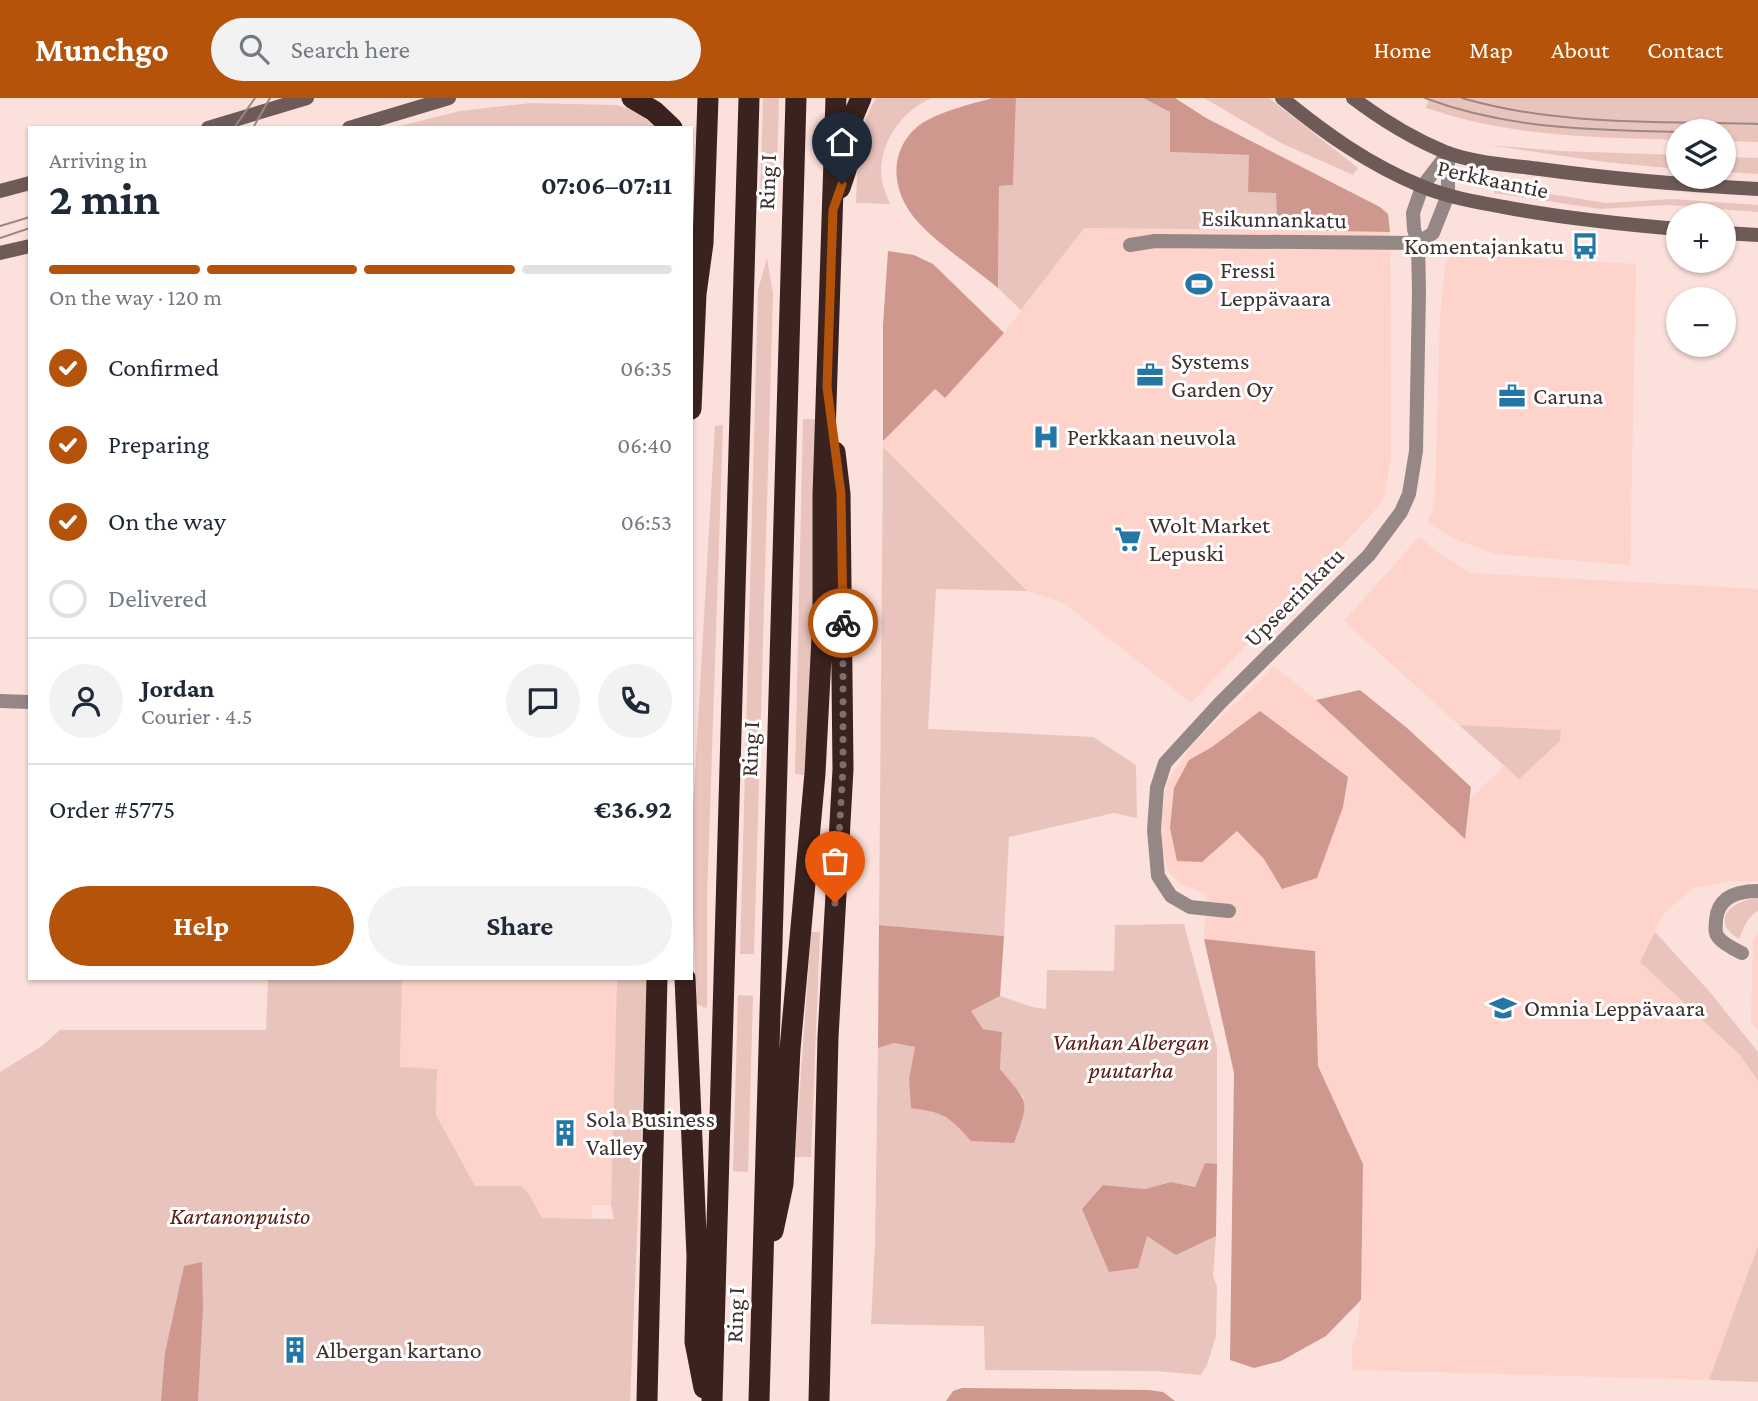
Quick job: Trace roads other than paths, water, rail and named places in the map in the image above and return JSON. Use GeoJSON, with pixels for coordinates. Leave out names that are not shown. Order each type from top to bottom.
{"type":"FeatureCollection","features":[{"type":"Feature","properties":{"kind":"highway"},"geometry":{"type":"LineString","coordinates":[[632,98],[654,111],[670,126]]}},
{"type":"Feature","properties":{"kind":"highway"},"geometry":{"type":"LineString","coordinates":[[693,352],[695,294],[703,243],[708,98]]}},
{"type":"Feature","properties":{"kind":"highway","name":"Ring I"},"geometry":{"type":"LineString","coordinates":[[712,1401],[704,1342],[749,98]]}},
{"type":"Feature","properties":{"kind":"highway","name":"Ring I"},"geometry":{"type":"LineString","coordinates":[[759,1401],[796,98]]}},
{"type":"Feature","properties":{"kind":"highway"},"geometry":{"type":"LineString","coordinates":[[762,1284],[783,1184],[790,1049],[815,773],[823,618],[823,496],[836,98]]}},
{"type":"Feature","properties":{"kind":"highway"},"geometry":{"type":"LineString","coordinates":[[833,210],[850,158],[853,117],[861,98]]}},
{"type":"Feature","properties":{"kind":"highway"},"geometry":{"type":"LineString","coordinates":[[693,282],[695,294]]}},
{"type":"Feature","properties":{"kind":"highway"},"geometry":{"type":"LineString","coordinates":[[820,1401],[828,1037],[843,769],[841,494],[827,387]]}},
{"type":"Feature","properties":{"kind":"highway"},"geometry":{"type":"LineString","coordinates":[[647,1401],[657,980]]}},
{"type":"Feature","properties":{"kind":"highway"},"geometry":{"type":"LineString","coordinates":[[685,980],[697,1256],[707,1401]]}},
{"type":"Feature","properties":{"kind":"main road"},"geometry":{"type":"LineString","coordinates":[[215,126],[307,98]]}},
{"type":"Feature","properties":{"kind":"main road"},"geometry":{"type":"LineString","coordinates":[[356,126],[449,98]]}},
{"type":"Feature","properties":{"kind":"main road","name":"Perkkaantie"},"geometry":{"type":"LineString","coordinates":[[1282,98],[1333,139],[1382,168],[1422,187],[1531,213],[1666,228]]}},
{"type":"Feature","properties":{"kind":"main road","name":"Perkkaantie"},"geometry":{"type":"LineString","coordinates":[[1353,98],[1404,133],[1448,153],[1492,163],[1608,178],[1758,189]]}},
{"type":"Feature","properties":{"kind":"main road"},"geometry":{"type":"LineString","coordinates":[[0,191],[28,184]]}},
{"type":"Feature","properties":{"kind":"main road"},"geometry":{"type":"LineString","coordinates":[[1736,233],[1758,234]]}},
{"type":"Feature","properties":{"kind":"main road"},"geometry":{"type":"LineString","coordinates":[[0,253],[28,246]]}},
{"type":"Feature","properties":{"kind":"street","name":"Upseerinkatu"},"geometry":{"type":"LineString","coordinates":[[1229,911],[1190,907],[1171,896],[1158,876],[1154,830],[1157,788],[1165,763],[1220,703],[1356,569],[1393,526],[1401,512],[1409,494],[1416,451],[1418,243],[1413,213],[1422,187],[1448,153]]}},
{"type":"Feature","properties":{"kind":"street"},"geometry":{"type":"LineString","coordinates":[[1418,243],[1433,233],[1448,195],[1448,153]]}},
{"type":"Feature","properties":{"kind":"street","name":"Esikunnankatu"},"geometry":{"type":"LineString","coordinates":[[1130,245],[1155,241],[1418,243]]}},
{"type":"Feature","properties":{"kind":"street"},"geometry":{"type":"LineString","coordinates":[[0,701],[28,702]]}},
{"type":"Feature","properties":{"kind":"street"},"geometry":{"type":"LineString","coordinates":[[1742,953],[1717,937],[1716,916],[1720,904],[1730,897],[1758,891]]}},
{"type":"Feature","properties":{"kind":"tram line"},"geometry":{"type":"LineString","coordinates":[[235,126],[255,98]]}},
{"type":"Feature","properties":{"kind":"tram line"},"geometry":{"type":"LineString","coordinates":[[254,126],[270,98]]}},
{"type":"Feature","properties":{"kind":"tram line"},"geometry":{"type":"LineString","coordinates":[[1425,98],[1518,122],[1582,129],[1666,132]]}},
{"type":"Feature","properties":{"kind":"tram line"},"geometry":{"type":"LineString","coordinates":[[1462,98],[1498,107],[1571,118],[1758,124]]}},
{"type":"Feature","properties":{"kind":"tram line"},"geometry":{"type":"LineString","coordinates":[[0,226],[28,218]]}},
{"type":"Feature","properties":{"kind":"tram line"},"geometry":{"type":"LineString","coordinates":[[0,238],[28,229]]}},
{"type":"Feature","properties":{"kind":"place","name":"Komentajankatu"},"geometry":{"type":"Point","coordinates":[1585,246]}},
{"type":"Feature","properties":{"kind":"place","name":"Fressi Leppävaara"},"geometry":{"type":"Point","coordinates":[1199,284]}},
{"type":"Feature","properties":{"kind":"place","name":"Systems Garden Oy"},"geometry":{"type":"Point","coordinates":[1150,375]}},
{"type":"Feature","properties":{"kind":"place","name":"Caruna"},"geometry":{"type":"Point","coordinates":[1512,396]}},
{"type":"Feature","properties":{"kind":"place","name":"Perkkaan neuvola"},"geometry":{"type":"Point","coordinates":[1046,437]}},
{"type":"Feature","properties":{"kind":"place","name":"Wolt Market Lepuski"},"geometry":{"type":"Point","coordinates":[1128,539]}},
{"type":"Feature","properties":{"kind":"place","name":"Omnia Leppävaara"},"geometry":{"type":"Point","coordinates":[1503,1008]}},
{"type":"Feature","properties":{"kind":"place","name":"Sola Business Valley"},"geometry":{"type":"Point","coordinates":[565,1133]}},
{"type":"Feature","properties":{"kind":"place","name":"Albergan kartano"},"geometry":{"type":"Point","coordinates":[295,1350]}},
{"type":"Feature","properties":{"kind":"park label","name":"Vanhan Albergan puutarha"},"geometry":{"type":"Point","coordinates":[1131,1056]}},
{"type":"Feature","properties":{"kind":"park label","name":"Kartanonpuisto"},"geometry":{"type":"Point","coordinates":[240,1216]}}]}
